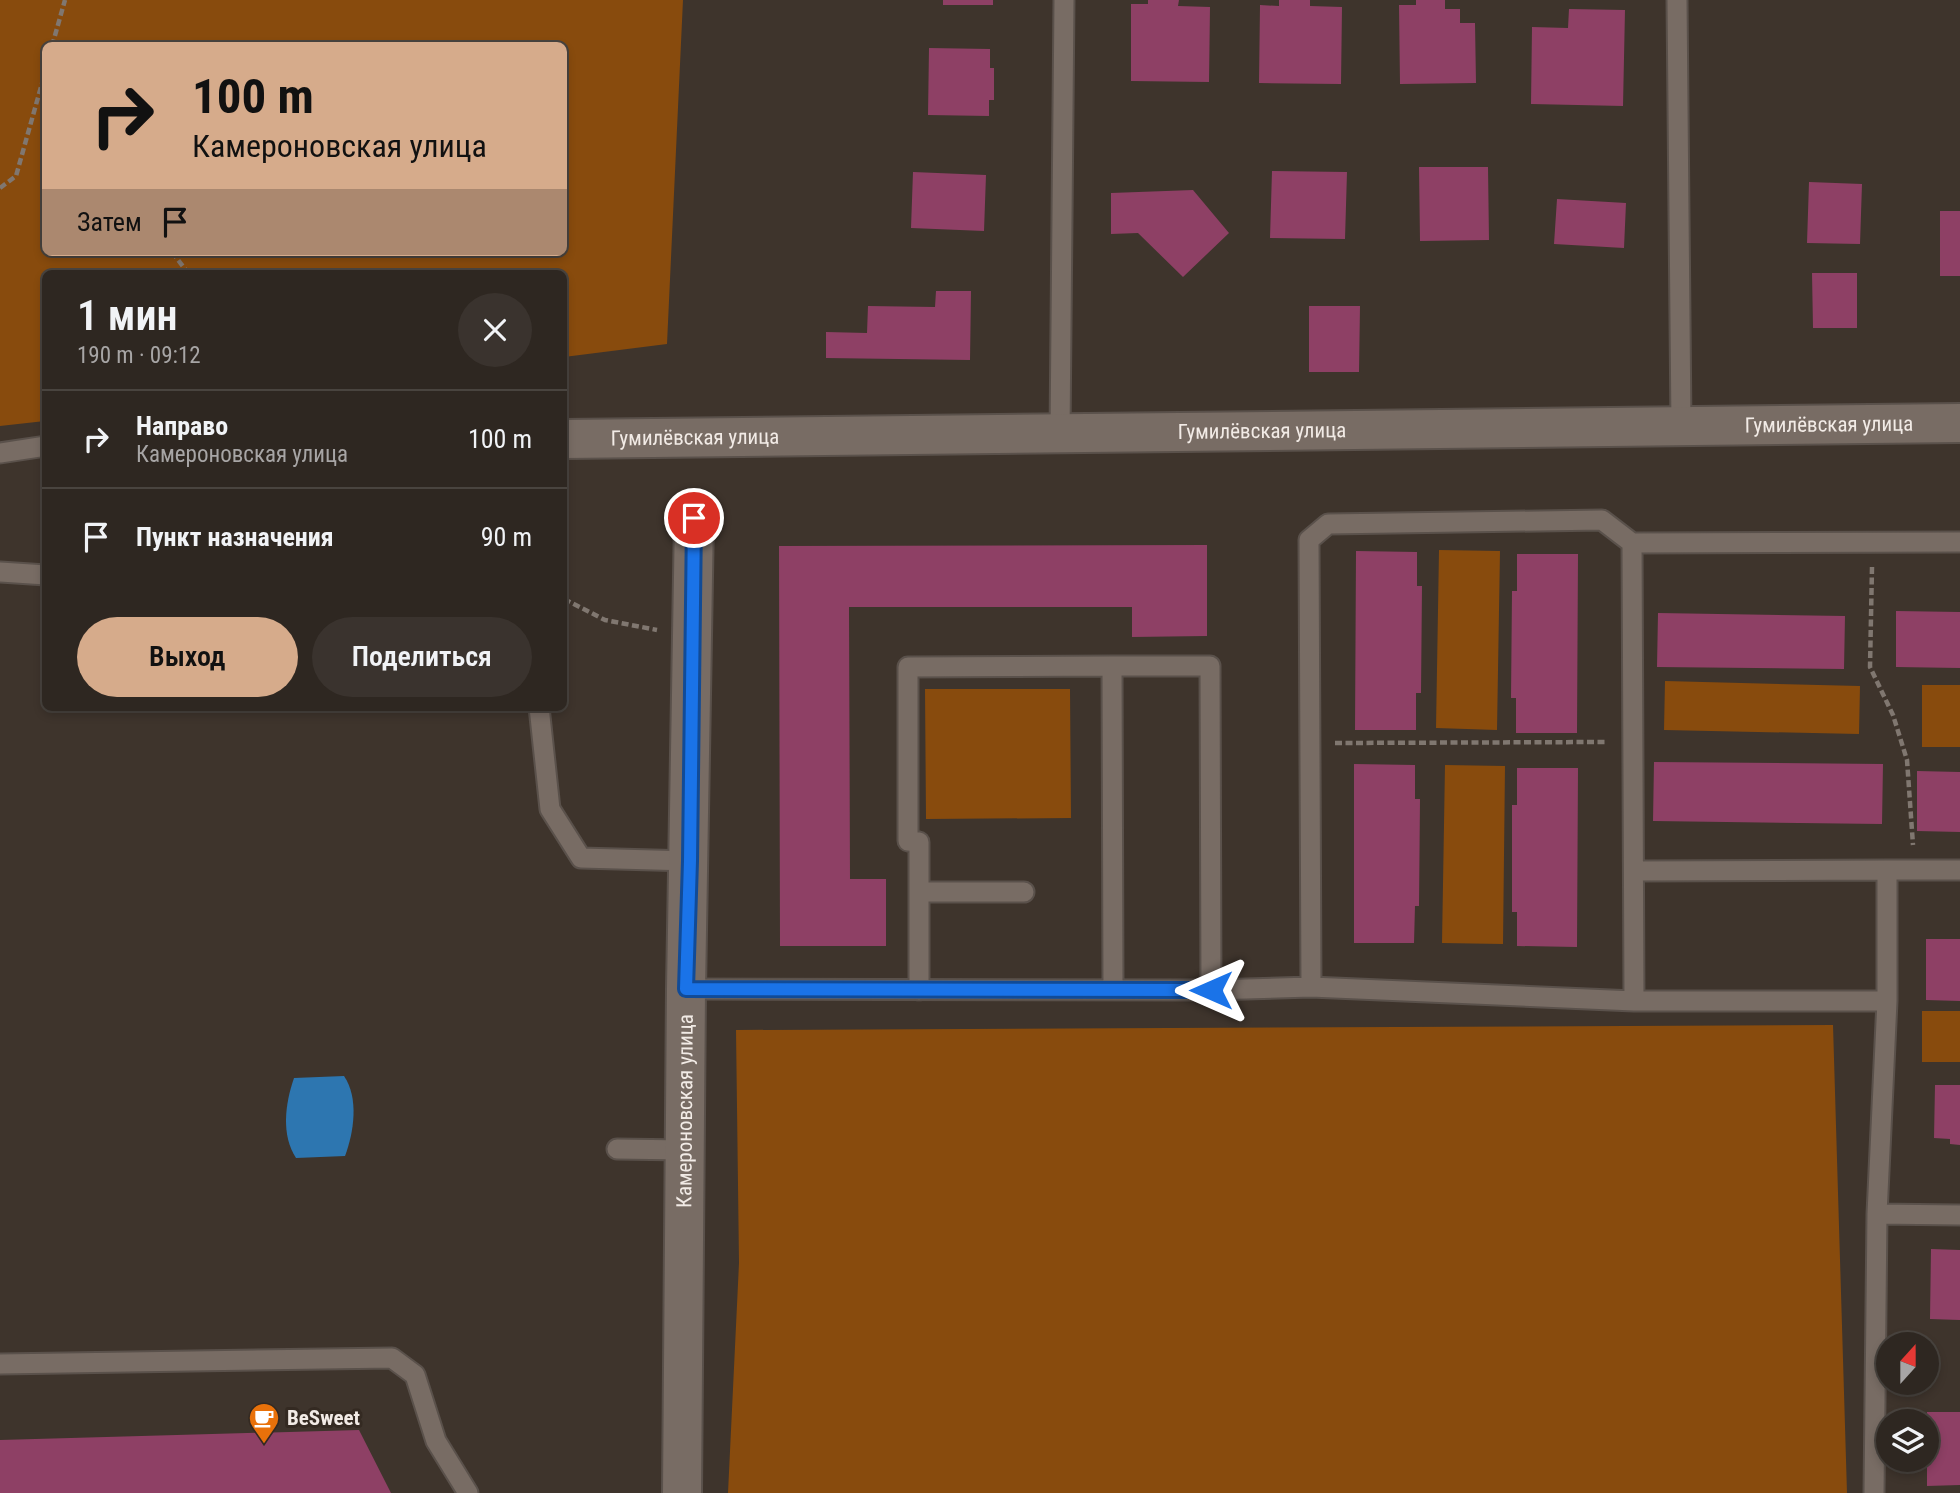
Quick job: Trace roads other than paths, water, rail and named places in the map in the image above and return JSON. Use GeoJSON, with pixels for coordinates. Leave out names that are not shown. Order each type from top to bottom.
{"type":"FeatureCollection","features":[{"type":"Feature","properties":{"kind":"street","name":"Гумилёвская улица"},"geometry":{"type":"LineString","coordinates":[[567,439],[1960,423]]}},
{"type":"Feature","properties":{"kind":"street","name":"Камероновская улица"},"geometry":{"type":"LineString","coordinates":[[682,1493],[684,1150],[694,518]]}},
{"type":"Feature","properties":{"kind":"lane"},"geometry":{"type":"LineString","coordinates":[[1060,434],[1064,0]]}},
{"type":"Feature","properties":{"kind":"lane"},"geometry":{"type":"LineString","coordinates":[[1677,0],[1681,426]]}},
{"type":"Feature","properties":{"kind":"lane"},"geometry":{"type":"LineString","coordinates":[[0,453],[42,447]]}},
{"type":"Feature","properties":{"kind":"lane"},"geometry":{"type":"LineString","coordinates":[[1311,987],[1309,540],[1328,523],[1602,520],[1632,543],[1960,542]]}},
{"type":"Feature","properties":{"kind":"lane"},"geometry":{"type":"LineString","coordinates":[[1632,543],[1634,1001]]}},
{"type":"Feature","properties":{"kind":"lane"},"geometry":{"type":"LineString","coordinates":[[0,572],[42,575]]}},
{"type":"Feature","properties":{"kind":"lane"},"geometry":{"type":"LineString","coordinates":[[1112,666],[1113,989]]}},
{"type":"Feature","properties":{"kind":"lane"},"geometry":{"type":"LineString","coordinates":[[919,990],[919,842],[908,841],[908,667],[1210,666],[1211,990]]}},
{"type":"Feature","properties":{"kind":"lane"},"geometry":{"type":"LineString","coordinates":[[539,711],[550,809],[581,858],[690,861]]}},
{"type":"Feature","properties":{"kind":"lane"},"geometry":{"type":"LineString","coordinates":[[1874,1493],[1877,1214],[1887,1001],[1887,870]]}},
{"type":"Feature","properties":{"kind":"lane"},"geometry":{"type":"LineString","coordinates":[[1634,871],[1960,870]]}},
{"type":"Feature","properties":{"kind":"lane"},"geometry":{"type":"LineString","coordinates":[[919,892],[1024,892]]}},
{"type":"Feature","properties":{"kind":"lane"},"geometry":{"type":"LineString","coordinates":[[686,989],[1211,990],[1311,987],[1634,1001],[1887,1001]]}},
{"type":"Feature","properties":{"kind":"lane"},"geometry":{"type":"LineString","coordinates":[[617,1149],[684,1150]]}},
{"type":"Feature","properties":{"kind":"lane"},"geometry":{"type":"LineString","coordinates":[[1877,1214],[1960,1215]]}},
{"type":"Feature","properties":{"kind":"lane"},"geometry":{"type":"LineString","coordinates":[[0,1364],[392,1358],[415,1375],[436,1441],[468,1493]]}},
{"type":"Feature","properties":{"kind":"water"},"geometry":{"type":"Polygon","coordinates":[[[344,1076],[352,1094],[354,1115],[345,1156],[296,1158],[286,1129],[288,1098],[294,1078],[344,1076]]]}},
{"type":"Feature","properties":{"kind":"place","name":"BeSweet"},"geometry":{"type":"Point","coordinates":[264,1445]}}]}
